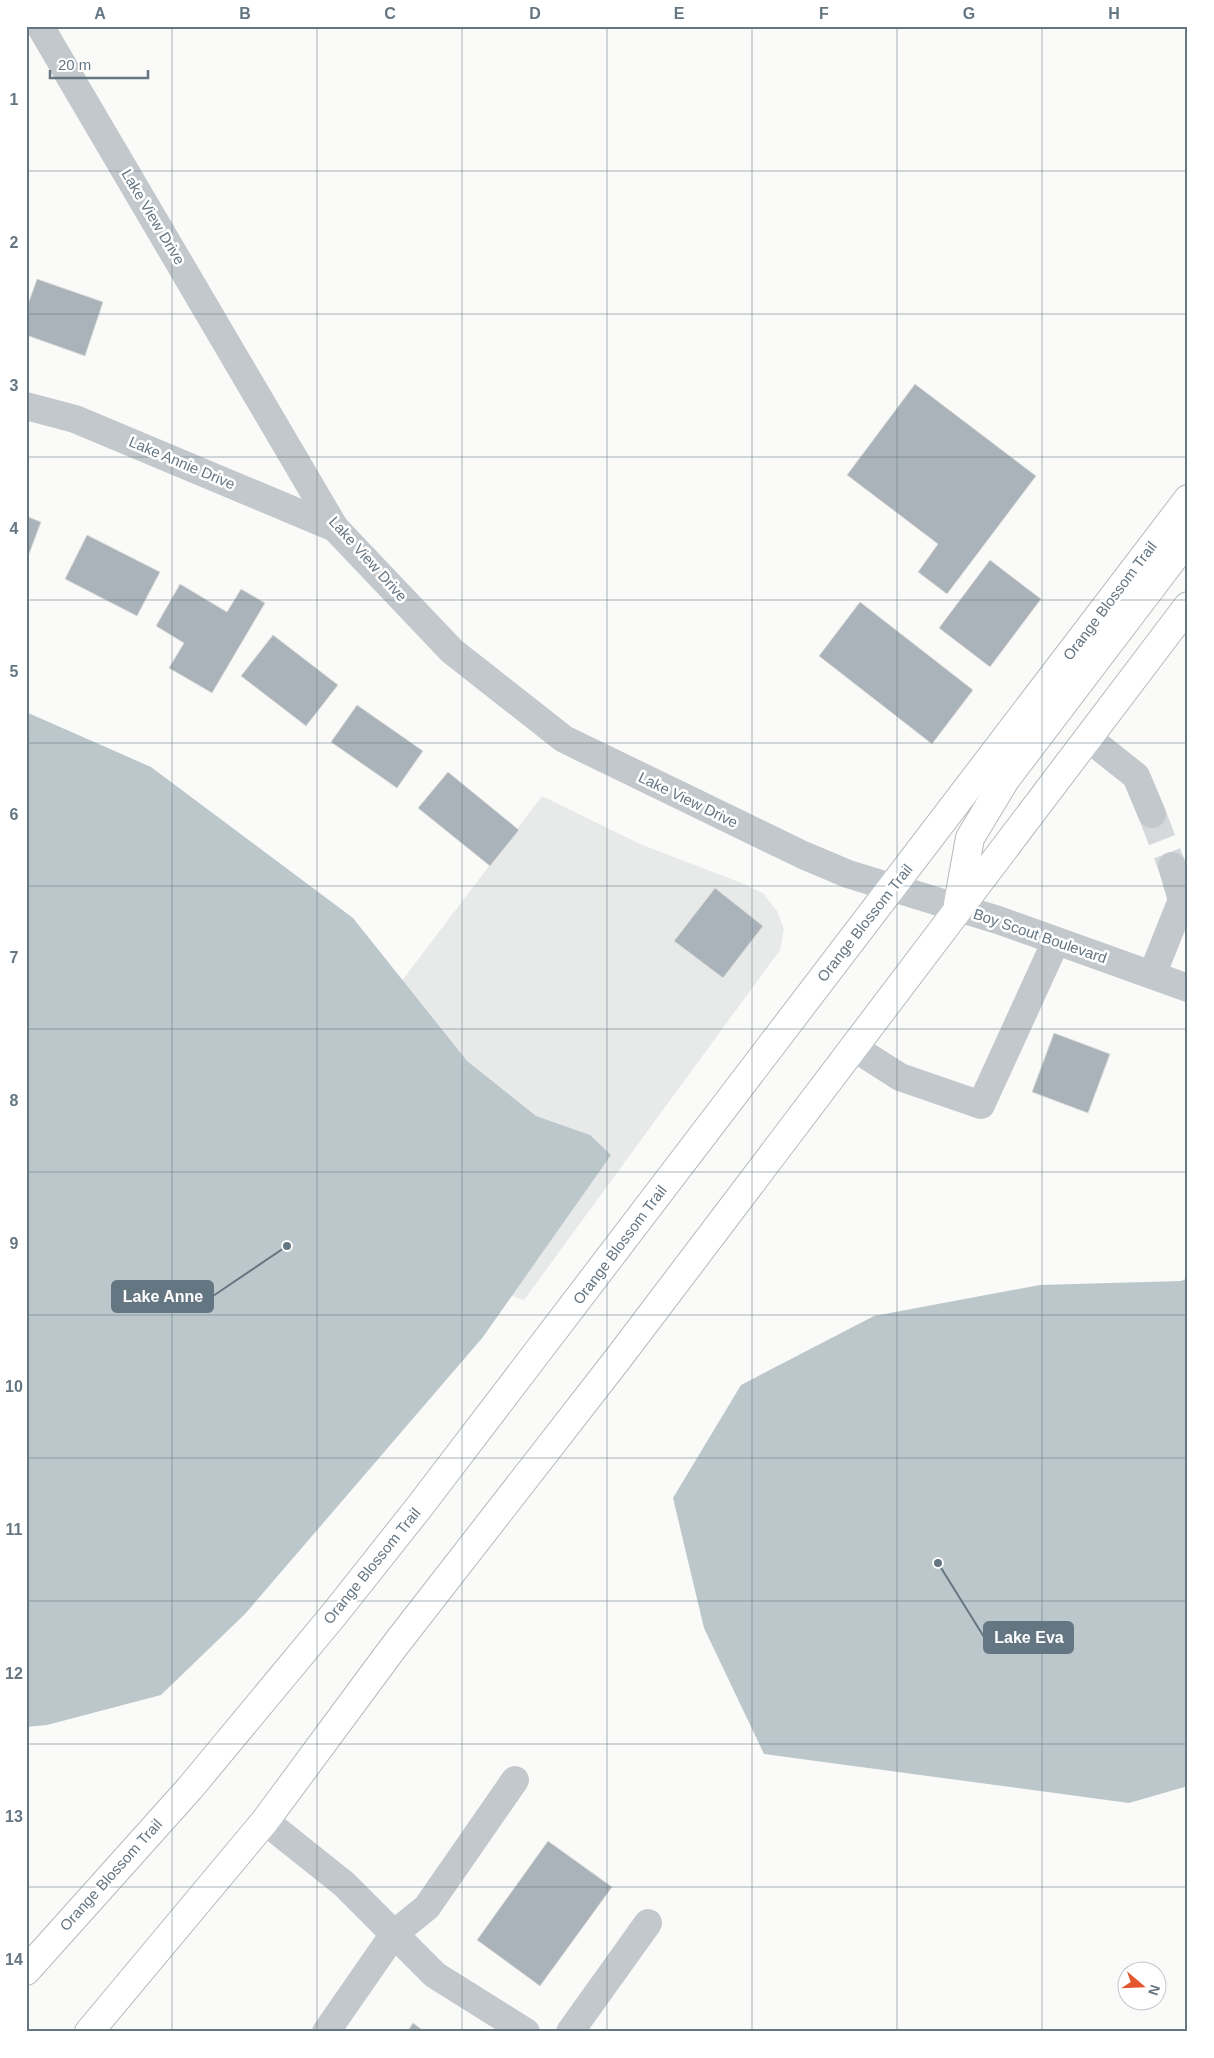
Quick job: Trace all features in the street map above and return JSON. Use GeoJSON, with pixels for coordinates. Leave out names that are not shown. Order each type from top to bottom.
{"type":"FeatureCollection","features":[{"type":"Feature","properties":{"kind":"main road","name":"Orange Blossom Trail"},"geometry":{"type":"LineString","coordinates":[[26,1971],[190,1788],[336,1612],[420,1506],[1188,499]]}},
{"type":"Feature","properties":{"kind":"main road"},"geometry":{"type":"LineString","coordinates":[[958,908],[970,838],[1005,780],[1188,539]]}},
{"type":"Feature","properties":{"kind":"main road"},"geometry":{"type":"LineString","coordinates":[[89,2032],[265,1821],[393,1648],[620,1356],[1188,606]]}},
{"type":"Feature","properties":{"kind":"street","name":"Lake View Drive"},"geometry":{"type":"LineString","coordinates":[[40,26],[336,528],[452,651],[564,739],[803,855],[848,874],[891,888]]}},
{"type":"Feature","properties":{"kind":"street","name":"Lake Annie Drive"},"geometry":{"type":"LineString","coordinates":[[26,406],[75,418],[336,528]]}},
{"type":"Feature","properties":{"kind":"street"},"geometry":{"type":"LineString","coordinates":[[1088,738],[1136,776],[1152,814]]}},
{"type":"Feature","properties":{"kind":"street"},"geometry":{"type":"LineString","coordinates":[[1152,975],[1182,900],[1172,866]]}},
{"type":"Feature","properties":{"kind":"street","name":"Boy Scout Boulevard"},"geometry":{"type":"LineString","coordinates":[[891,888],[1056,940],[1188,988]]}},
{"type":"Feature","properties":{"kind":"street"},"geometry":{"type":"LineString","coordinates":[[853,1047],[900,1077],[981,1105],[1056,940]]}},
{"type":"Feature","properties":{"kind":"street"},"geometry":{"type":"LineString","coordinates":[[326,2032],[394,1934],[427,1907],[515,1780]]}},
{"type":"Feature","properties":{"kind":"street"},"geometry":{"type":"LineString","coordinates":[[265,1821],[344,1884],[435,1975],[526,2032]]}},
{"type":"Feature","properties":{"kind":"street"},"geometry":{"type":"LineString","coordinates":[[570,2032],[648,1923]]}},
{"type":"Feature","properties":{"kind":"shaded area"},"geometry":{"type":"Polygon","coordinates":[[[26,712],[151,767],[353,918],[467,1061],[536,1116],[590,1135],[611,1155],[483,1337],[245,1614],[161,1695],[47,1725],[26,1727],[26,712]]]}},
{"type":"Feature","properties":{"kind":"shaded area"},"geometry":{"type":"Polygon","coordinates":[[[542,796],[640,844],[763,893],[777,911],[784,929],[780,950],[524,1300],[235,1201],[542,796]]]}},
{"type":"Feature","properties":{"kind":"shaded area"},"geometry":{"type":"Polygon","coordinates":[[[1188,1278],[1188,1786],[1129,1803],[764,1754],[704,1628],[673,1498],[741,1385],[874,1316],[1040,1285],[1181,1281],[1188,1278]]]}},
{"type":"Feature","properties":{"kind":"building"},"geometry":{"type":"Polygon","coordinates":[[[37,279],[103,302],[85,356],[26,335],[26,310],[37,279]]]}},
{"type":"Feature","properties":{"kind":"building"},"geometry":{"type":"Polygon","coordinates":[[[915,384],[1036,476],[947,594],[918,572],[938,544],[847,475],[915,384]]]}},
{"type":"Feature","properties":{"kind":"building"},"geometry":{"type":"Polygon","coordinates":[[[26,516],[41,522],[26,562],[26,516]]]}},
{"type":"Feature","properties":{"kind":"building"},"geometry":{"type":"Polygon","coordinates":[[[87,535],[160,572],[137,616],[65,579],[87,535]]]}},
{"type":"Feature","properties":{"kind":"building"},"geometry":{"type":"Polygon","coordinates":[[[990,560],[1041,599],[990,667],[939,628],[990,560]]]}},
{"type":"Feature","properties":{"kind":"building"},"geometry":{"type":"Polygon","coordinates":[[[180,584],[227,612],[241,589],[265,603],[212,693],[169,668],[184,643],[156,626],[180,584]]]}},
{"type":"Feature","properties":{"kind":"building"},"geometry":{"type":"Polygon","coordinates":[[[860,602],[973,690],[932,744],[819,656],[860,602]]]}},
{"type":"Feature","properties":{"kind":"building"},"geometry":{"type":"Polygon","coordinates":[[[273,635],[338,685],[306,726],[241,676],[273,635]]]}},
{"type":"Feature","properties":{"kind":"building"},"geometry":{"type":"Polygon","coordinates":[[[357,705],[423,751],[397,788],[331,742],[357,705]]]}},
{"type":"Feature","properties":{"kind":"building"},"geometry":{"type":"Polygon","coordinates":[[[448,772],[519,830],[490,866],[418,808],[448,772]]]}},
{"type":"Feature","properties":{"kind":"building"},"geometry":{"type":"Polygon","coordinates":[[[715,888],[763,926],[723,978],[674,941],[715,888]]]}},
{"type":"Feature","properties":{"kind":"building"},"geometry":{"type":"Polygon","coordinates":[[[1054,1033],[1110,1054],[1088,1113],[1032,1092],[1054,1033]]]}},
{"type":"Feature","properties":{"kind":"building"},"geometry":{"type":"Polygon","coordinates":[[[548,1841],[612,1887],[540,1986],[477,1940],[548,1841]]]}},
{"type":"Feature","properties":{"kind":"building"},"geometry":{"type":"Polygon","coordinates":[[[413,2023],[425,2032],[407,2032],[413,2023]]]}},
{"type":"Feature","properties":{"kind":"tunnel"},"geometry":{"type":"LineString","coordinates":[[1152,814],[1172,866]]}},
{"type":"Feature","properties":{"kind":"place","name":"Lake Anne"},"geometry":{"type":"Point","coordinates":[287,1246]}},
{"type":"Feature","properties":{"kind":"place","name":"Lake Eva"},"geometry":{"type":"Point","coordinates":[938,1563]}}]}
